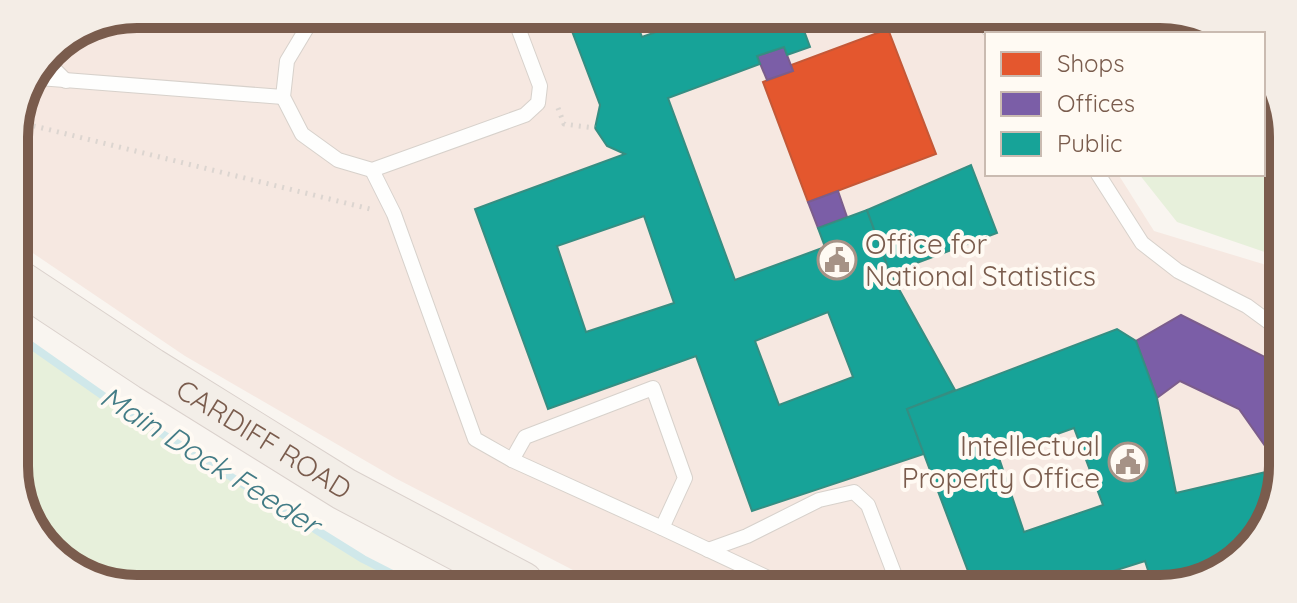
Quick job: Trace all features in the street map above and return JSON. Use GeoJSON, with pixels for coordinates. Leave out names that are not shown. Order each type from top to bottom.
{"type":"FeatureCollection","features":[{"type":"Feature","properties":{"kind":"main road","name":"CARDIFF ROAD"},"geometry":{"type":"LineString","coordinates":[[28,288],[151,369],[344,489],[507,575]]}},
{"type":"Feature","properties":{"kind":"lane"},"geometry":{"type":"LineString","coordinates":[[307,28],[287,61],[283,97],[302,134],[338,160],[372,170],[525,115],[538,103],[540,86],[518,28]]}},
{"type":"Feature","properties":{"kind":"lane"},"geometry":{"type":"LineString","coordinates":[[53,68],[66,81]]}},
{"type":"Feature","properties":{"kind":"lane"},"geometry":{"type":"LineString","coordinates":[[45,79],[283,97]]}},
{"type":"Feature","properties":{"kind":"lane"},"geometry":{"type":"LineString","coordinates":[[372,170],[394,214],[475,439],[512,460],[762,575]]}},
{"type":"Feature","properties":{"kind":"lane"},"geometry":{"type":"LineString","coordinates":[[1099,176],[1142,243],[1178,271],[1247,306],[1269,322]]}},
{"type":"Feature","properties":{"kind":"lane"},"geometry":{"type":"LineString","coordinates":[[512,460],[525,437],[653,388],[685,478],[662,528]]}},
{"type":"Feature","properties":{"kind":"lane"},"geometry":{"type":"LineString","coordinates":[[708,550],[747,536],[819,500],[854,492],[868,505],[895,575]]}},
{"type":"Feature","properties":{"kind":"path"},"geometry":{"type":"LineString","coordinates":[[29,125],[394,214]]}},
{"type":"Feature","properties":{"kind":"shaded area"},"geometry":{"type":"Polygon","coordinates":[[[137,28],[1027,28],[1030,32],[985,32],[985,176],[1119,176],[1154,231],[1269,268],[1267,487],[1251,526],[1232,548],[1208,564],[1167,575],[583,575],[395,478],[185,356],[28,250],[28,130],[32,109],[39,89],[60,60],[96,36],[137,28]]]}},
{"type":"Feature","properties":{"kind":"green space"},"geometry":{"type":"Polygon","coordinates":[[[1038,28],[1160,28],[1188,32],[1040,32],[1038,28]]]}},
{"type":"Feature","properties":{"kind":"green space"},"geometry":{"type":"Polygon","coordinates":[[[1265,109],[1269,137],[1269,254],[1177,222],[1141,176],[1265,176],[1265,109]]]}},
{"type":"Feature","properties":{"kind":"green space"},"geometry":{"type":"Polygon","coordinates":[[[28,343],[119,407],[363,559],[394,575],[137,575],[116,573],[83,560],[51,532],[32,494],[28,466],[28,343]]]}},
{"type":"Feature","properties":{"kind":"building: Shops"},"geometry":{"type":"Polygon","coordinates":[[[888,29],[936,154],[808,202],[763,82],[793,71],[791,65],[888,29]]]}},
{"type":"Feature","properties":{"kind":"building: Offices"},"geometry":{"type":"Polygon","coordinates":[[[784,47],[793,71],[767,80],[757,56],[784,47]]]}},
{"type":"Feature","properties":{"kind":"building: Offices"},"geometry":{"type":"Polygon","coordinates":[[[838,191],[847,217],[818,228],[808,202],[838,191]]]}},
{"type":"Feature","properties":{"kind":"building: Offices"},"geometry":{"type":"Polygon","coordinates":[[[1181,315],[1269,359],[1269,452],[1239,409],[1180,381],[1157,398],[1136,341],[1181,315]]]}},
{"type":"Feature","properties":{"kind":"building: Public","name":"Office for National Statistics"},"geometry":{"type":"Polygon","coordinates":[[[571,28],[639,28],[642,37],[667,28],[803,28],[810,47],[787,55],[784,47],[757,56],[760,64],[668,98],[735,280],[825,247],[818,228],[867,210],[890,273],[955,390],[907,409],[924,454],[752,511],[696,356],[548,409],[475,209],[625,154],[607,146],[595,128],[600,105],[571,28]],[[644,216],[557,246],[586,332],[674,303],[644,216]],[[828,312],[755,341],[779,405],[853,377],[828,312]]]}},
{"type":"Feature","properties":{"kind":"building: Public"},"geometry":{"type":"Polygon","coordinates":[[[971,165],[997,233],[890,273],[867,210],[971,165]]]}},
{"type":"Feature","properties":{"kind":"building: Public","name":"Intellectual Property Office"},"geometry":{"type":"Polygon","coordinates":[[[1117,329],[1136,341],[1157,398],[1176,493],[1268,471],[1261,507],[1242,538],[1220,557],[1195,569],[1150,575],[1145,561],[1101,575],[969,575],[907,409],[1117,329]],[[1074,428],[998,455],[1024,532],[1103,505],[1074,428]]]}},
{"type":"Feature","properties":{"kind":"waterway","name":"Main Dock Feeder"},"geometry":{"type":"LineString","coordinates":[[28,343],[119,407],[363,559],[394,575]]}},
{"type":"Feature","properties":{"kind":"place","name":"Office for National Statistics"},"geometry":{"type":"Point","coordinates":[837,260]}},
{"type":"Feature","properties":{"kind":"place","name":"Intellectual Property Office"},"geometry":{"type":"Point","coordinates":[1128,462]}}]}
